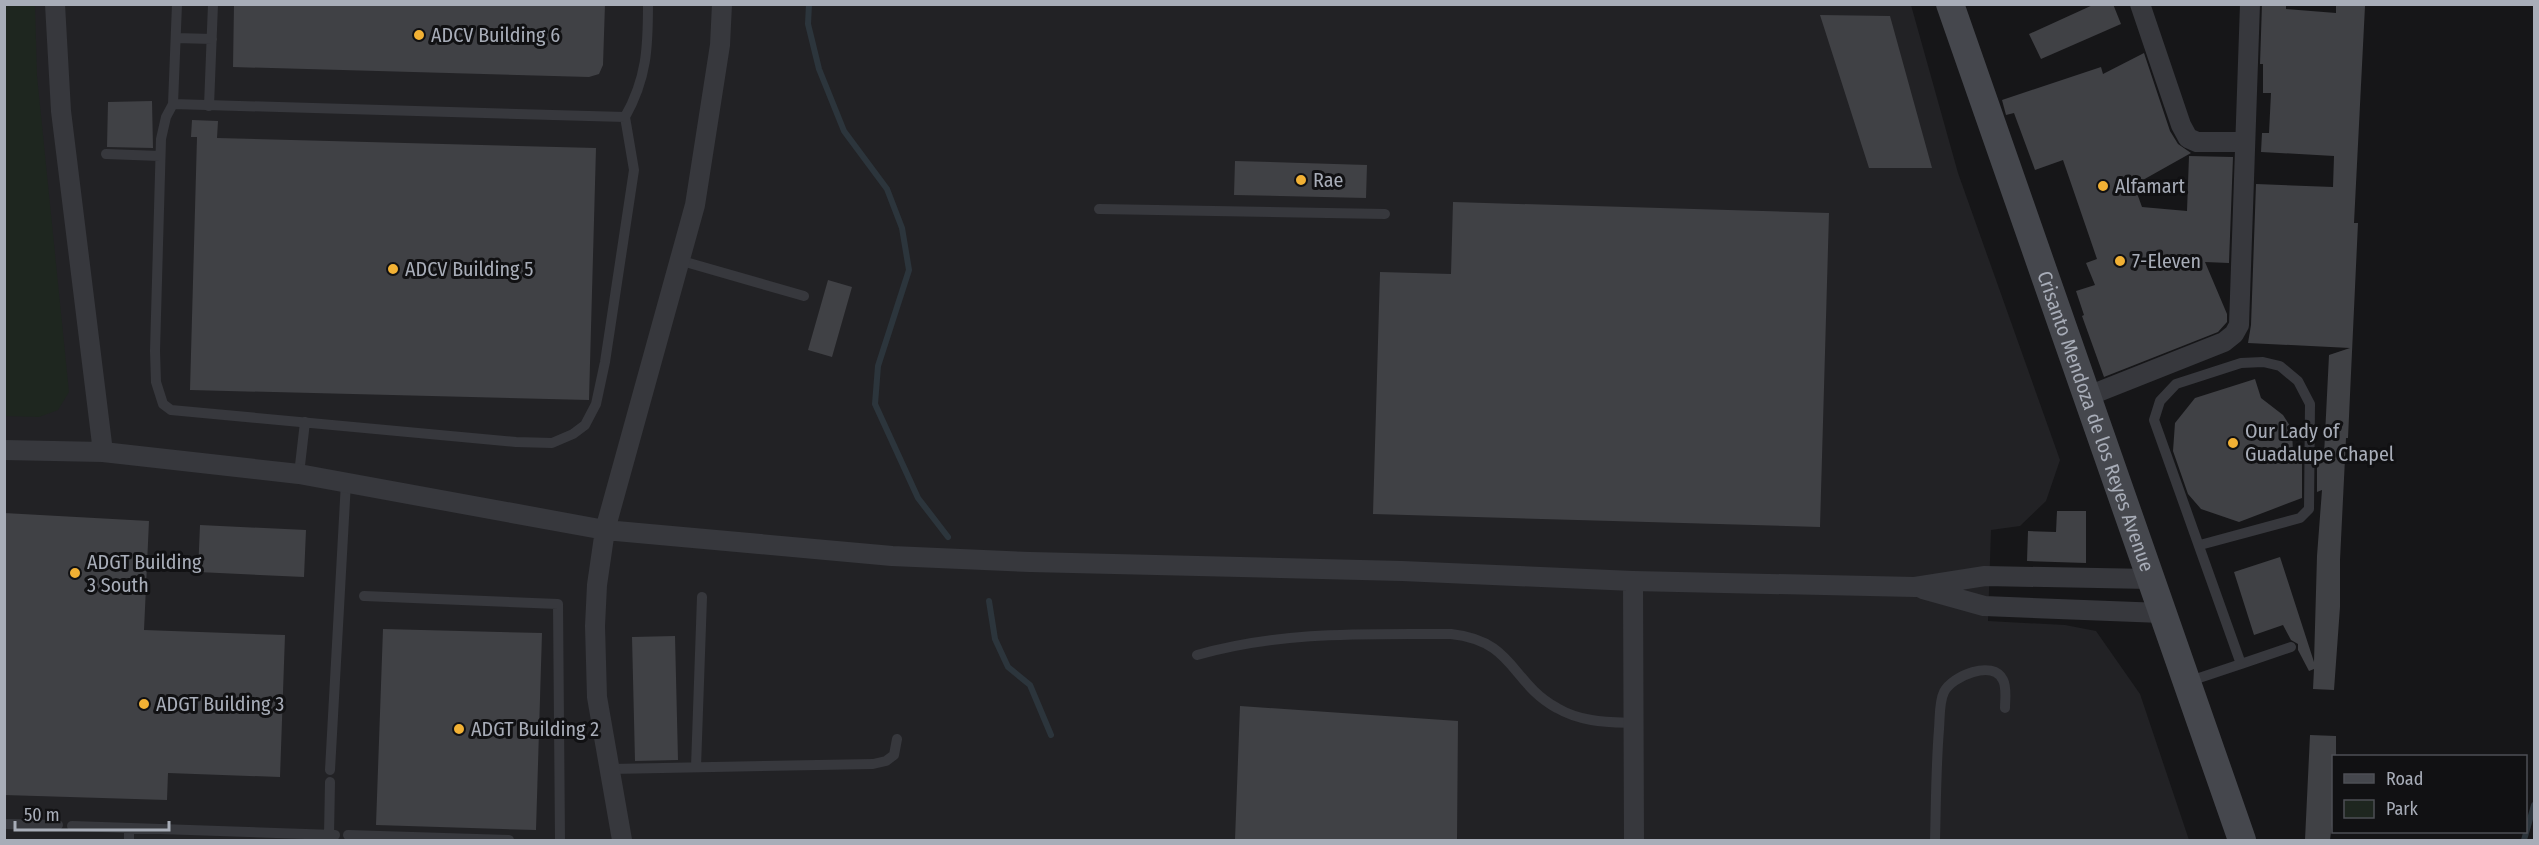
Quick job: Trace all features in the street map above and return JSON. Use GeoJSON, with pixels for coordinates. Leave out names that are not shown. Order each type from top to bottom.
{"type":"FeatureCollection","features":[{"type":"Feature","properties":{"kind":"main road","name":"Crisanto Mendoza de los Reyes Avenue"},"geometry":{"type":"LineString","coordinates":[[1950,4],[2242,840]]}},
{"type":"Feature","properties":{"kind":"street"},"geometry":{"type":"LineString","coordinates":[[55,4],[61,111],[103,452]]}},
{"type":"Feature","properties":{"kind":"street"},"geometry":{"type":"LineString","coordinates":[[622,840],[597,697],[595,626],[597,585],[605,530],[682,261],[695,205],[720,45],[722,4]]}},
{"type":"Feature","properties":{"kind":"street"},"geometry":{"type":"LineString","coordinates":[[2140,4],[2181,125],[2188,138],[2197,142],[2246,142]]}},
{"type":"Feature","properties":{"kind":"street"},"geometry":{"type":"LineString","coordinates":[[2088,396],[2224,342],[2240,325],[2250,4]]}},
{"type":"Feature","properties":{"kind":"street"},"geometry":{"type":"LineString","coordinates":[[4,450],[103,452],[299,474],[605,530],[915,557],[1402,571],[1633,581],[1914,587],[1985,576],[2150,579]]}},
{"type":"Feature","properties":{"kind":"street"},"geometry":{"type":"LineString","coordinates":[[1633,581],[1634,840]]}},
{"type":"Feature","properties":{"kind":"street"},"geometry":{"type":"LineString","coordinates":[[1914,587],[1984,606],[2163,613]]}},
{"type":"Feature","properties":{"kind":"lane"},"geometry":{"type":"LineString","coordinates":[[177,4],[173,104],[166,117],[160,156],[155,351],[156,382],[163,404],[171,410],[516,442],[552,443],[585,425],[596,405],[605,362],[634,170],[625,117],[634,102],[648,55],[648,4]]}},
{"type":"Feature","properties":{"kind":"lane"},"geometry":{"type":"LineString","coordinates":[[209,106],[213,4]]}},
{"type":"Feature","properties":{"kind":"lane"},"geometry":{"type":"LineString","coordinates":[[176,38],[212,39]]}},
{"type":"Feature","properties":{"kind":"lane"},"geometry":{"type":"LineString","coordinates":[[173,104],[625,117]]}},
{"type":"Feature","properties":{"kind":"lane"},"geometry":{"type":"LineString","coordinates":[[106,154],[160,156]]}},
{"type":"Feature","properties":{"kind":"lane"},"geometry":{"type":"LineString","coordinates":[[1099,209],[1385,214]]}},
{"type":"Feature","properties":{"kind":"lane"},"geometry":{"type":"LineString","coordinates":[[682,261],[804,296]]}},
{"type":"Feature","properties":{"kind":"lane"},"geometry":{"type":"LineString","coordinates":[[2200,545],[2300,518],[2306,514],[2310,503],[2310,404],[2298,381],[2280,366],[2263,362],[2241,363],[2176,384],[2160,401],[2154,420],[2241,664]]}},
{"type":"Feature","properties":{"kind":"lane"},"geometry":{"type":"LineString","coordinates":[[299,474],[305,422]]}},
{"type":"Feature","properties":{"kind":"lane"},"geometry":{"type":"LineString","coordinates":[[72,826],[332,835],[330,776],[346,482]]}},
{"type":"Feature","properties":{"kind":"lane"},"geometry":{"type":"LineString","coordinates":[[364,596],[558,604],[560,840]]}},
{"type":"Feature","properties":{"kind":"lane"},"geometry":{"type":"LineString","coordinates":[[696,767],[702,597]]}},
{"type":"Feature","properties":{"kind":"lane"},"geometry":{"type":"LineString","coordinates":[[1197,655],[1249,641],[1313,635],[1451,634],[1468,636],[1489,644],[1506,656],[1533,691],[1555,707],[1587,720],[1632,723]]}},
{"type":"Feature","properties":{"kind":"lane"},"geometry":{"type":"LineString","coordinates":[[2187,682],[2291,647]]}},
{"type":"Feature","properties":{"kind":"lane"},"geometry":{"type":"LineString","coordinates":[[1935,840],[1938,737],[1944,692],[1953,681],[1966,674],[1990,671],[2003,679],[2006,691],[2005,708]]}},
{"type":"Feature","properties":{"kind":"lane"},"geometry":{"type":"LineString","coordinates":[[611,769],[873,764],[886,761],[894,755],[897,740]]}},
{"type":"Feature","properties":{"kind":"lane"},"geometry":{"type":"LineString","coordinates":[[4,824],[58,825]]}},
{"type":"Feature","properties":{"kind":"lane"},"geometry":{"type":"LineString","coordinates":[[129,828],[129,840]]}},
{"type":"Feature","properties":{"kind":"lane"},"geometry":{"type":"LineString","coordinates":[[348,835],[509,840]]}},
{"type":"Feature","properties":{"kind":"shaded area"},"geometry":{"type":"Polygon","coordinates":[[[5,4],[1911,5],[1958,173],[2060,460],[2046,501],[2020,526],[1991,530],[1988,621],[2065,625],[2096,631],[2140,694],[2189,840],[5,840],[5,4]]]}},
{"type":"Feature","properties":{"kind":"green space"},"geometry":{"type":"Polygon","coordinates":[[[5,4],[35,5],[37,76],[69,392],[58,410],[39,417],[5,416],[5,4]]]}},
{"type":"Feature","properties":{"kind":"building","name":"ADCV Building 6"},"geometry":{"type":"Polygon","coordinates":[[[234,4],[605,4],[603,65],[599,74],[589,77],[233,67],[234,4]]]}},
{"type":"Feature","properties":{"kind":"building"},"geometry":{"type":"Polygon","coordinates":[[[2095,4],[2113,4],[2121,24],[2041,59],[2029,34],[2095,4]]]}},
{"type":"Feature","properties":{"kind":"building"},"geometry":{"type":"Polygon","coordinates":[[[2262,4],[2286,4],[2286,9],[2336,13],[2336,4],[2365,6],[2354,223],[2358,223],[2334,690],[2313,689],[2314,669],[2309,671],[2298,650],[2298,644],[2291,640],[2283,625],[2254,635],[2234,572],[2280,557],[2314,662],[2317,556],[2322,490],[2317,492],[2317,454],[2324,455],[2329,355],[2350,348],[2248,343],[2251,325],[2256,184],[2333,187],[2334,156],[2261,152],[2262,133],[2269,133],[2271,93],[2263,93],[2263,64],[2260,64],[2262,4]]]}},
{"type":"Feature","properties":{"kind":"building"},"geometry":{"type":"Polygon","coordinates":[[[1820,15],[1890,16],[1932,168],[1869,168],[1820,15]]]}},
{"type":"Feature","properties":{"kind":"building"},"geometry":{"type":"Polygon","coordinates":[[[2144,53],[2170,131],[2178,144],[2191,153],[2134,185],[2142,207],[2187,211],[2189,156],[2233,157],[2229,263],[2205,262],[2227,314],[2227,322],[2218,332],[2104,377],[2082,316],[2084,315],[2076,291],[2095,285],[2086,263],[2097,259],[2063,160],[2035,170],[2014,113],[2006,115],[2002,100],[2101,67],[2103,74],[2144,53]]]}},
{"type":"Feature","properties":{"kind":"building"},"geometry":{"type":"Polygon","coordinates":[[[152,101],[153,148],[107,147],[108,102],[152,101]]]}},
{"type":"Feature","properties":{"kind":"building","name":"ADCV Building 5"},"geometry":{"type":"Polygon","coordinates":[[[192,120],[218,121],[217,138],[596,148],[589,400],[190,390],[197,137],[191,137],[192,120]]]}},
{"type":"Feature","properties":{"kind":"building","name":"Rae"},"geometry":{"type":"Polygon","coordinates":[[[1235,161],[1367,165],[1366,198],[1234,195],[1235,161]]]}},
{"type":"Feature","properties":{"kind":"building"},"geometry":{"type":"Polygon","coordinates":[[[1453,202],[1829,213],[1820,527],[1373,514],[1380,272],[1451,274],[1453,202]]]}},
{"type":"Feature","properties":{"kind":"building"},"geometry":{"type":"Polygon","coordinates":[[[828,280],[852,287],[832,357],[808,350],[828,280]]]}},
{"type":"Feature","properties":{"kind":"building","name":"Our Lady of Guadalupe Chapel"},"geometry":{"type":"Polygon","coordinates":[[[2255,379],[2261,398],[2283,415],[2292,429],[2293,453],[2302,453],[2302,498],[2239,522],[2201,509],[2188,494],[2173,451],[2175,423],[2195,398],[2255,379]]]}},
{"type":"Feature","properties":{"kind":"building"},"geometry":{"type":"Polygon","coordinates":[[[2057,511],[2086,511],[2086,563],[2027,561],[2028,531],[2056,532],[2057,511]]]}},
{"type":"Feature","properties":{"kind":"building","name":"ADGT Building 3"},"geometry":{"type":"Polygon","coordinates":[[[4,513],[149,521],[144,630],[285,635],[280,777],[168,773],[167,800],[4,795],[4,513]]]}},
{"type":"Feature","properties":{"kind":"building"},"geometry":{"type":"Polygon","coordinates":[[[200,525],[306,530],[304,577],[198,572],[200,525]]]}},
{"type":"Feature","properties":{"kind":"building","name":"ADGT Building 2"},"geometry":{"type":"Polygon","coordinates":[[[383,629],[542,633],[536,830],[376,825],[383,629]]]}},
{"type":"Feature","properties":{"kind":"building"},"geometry":{"type":"Polygon","coordinates":[[[675,636],[678,760],[635,761],[632,637],[675,636]]]}},
{"type":"Feature","properties":{"kind":"building"},"geometry":{"type":"Polygon","coordinates":[[[1240,706],[1458,721],[1457,840],[1235,840],[1240,706]]]}},
{"type":"Feature","properties":{"kind":"building"},"geometry":{"type":"Polygon","coordinates":[[[2310,735],[2336,736],[2336,755],[2332,755],[2330,840],[2305,840],[2310,735]]]}},
{"type":"Feature","properties":{"kind":"waterway"},"geometry":{"type":"LineString","coordinates":[[809,4],[808,24],[819,69],[844,131],[887,189],[902,228],[909,270],[878,366],[875,404],[918,498],[948,537]]}},
{"type":"Feature","properties":{"kind":"waterway"},"geometry":{"type":"LineString","coordinates":[[989,601],[995,639],[1008,667],[1030,685],[1051,735]]}},
{"type":"Feature","properties":{"kind":"waterway"},"geometry":{"type":"LineString","coordinates":[[2527,830],[2534,805]]}},
{"type":"Feature","properties":{"kind":"waterway"},"geometry":{"type":"LineString","coordinates":[[2524,840],[2526,833]]}},
{"type":"Feature","properties":{"kind":"place","name":"ADCV Building 6"},"geometry":{"type":"Point","coordinates":[419,35]}},
{"type":"Feature","properties":{"kind":"place","name":"Rae"},"geometry":{"type":"Point","coordinates":[1301,180]}},
{"type":"Feature","properties":{"kind":"place","name":"Alfamart"},"geometry":{"type":"Point","coordinates":[2103,186]}},
{"type":"Feature","properties":{"kind":"place","name":"7-Eleven"},"geometry":{"type":"Point","coordinates":[2120,261]}},
{"type":"Feature","properties":{"kind":"place","name":"ADCV Building 5"},"geometry":{"type":"Point","coordinates":[393,269]}},
{"type":"Feature","properties":{"kind":"place","name":"Our Lady of Guadalupe Chapel"},"geometry":{"type":"Point","coordinates":[2233,443]}},
{"type":"Feature","properties":{"kind":"place","name":"ADGT Building 3 South"},"geometry":{"type":"Point","coordinates":[75,573]}},
{"type":"Feature","properties":{"kind":"place","name":"ADGT Building 3"},"geometry":{"type":"Point","coordinates":[144,704]}},
{"type":"Feature","properties":{"kind":"place","name":"ADGT Building 2"},"geometry":{"type":"Point","coordinates":[459,729]}}]}
